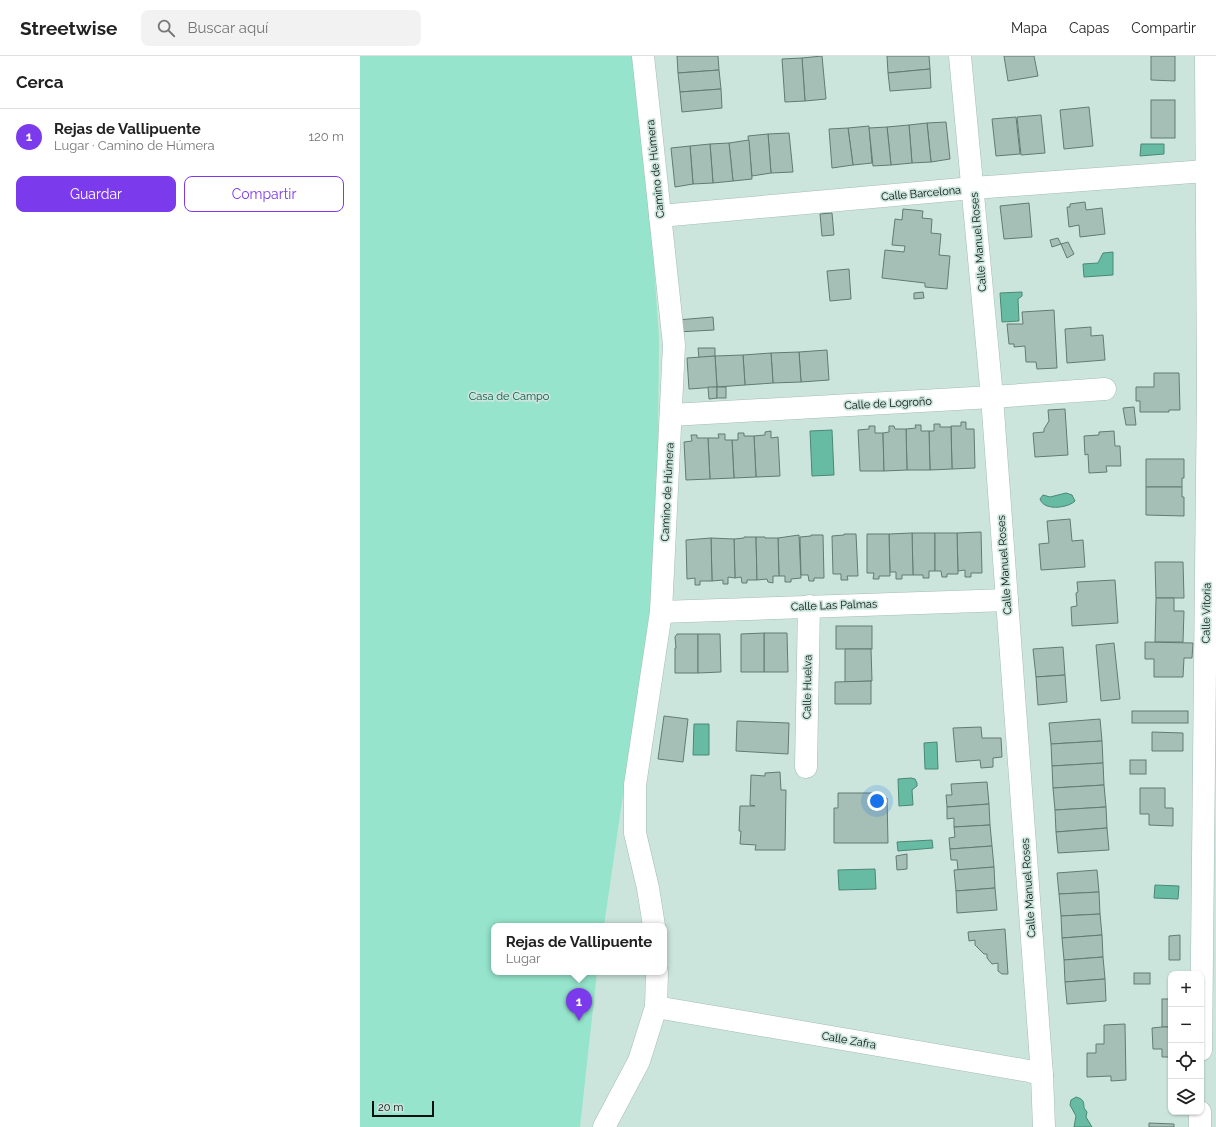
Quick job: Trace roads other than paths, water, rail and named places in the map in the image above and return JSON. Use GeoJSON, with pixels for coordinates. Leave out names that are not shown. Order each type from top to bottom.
{"type":"FeatureCollection","features":[{"type":"Feature","properties":{"kind":"street","name":"Camino de Húmera"},"geometry":{"type":"LineString","coordinates":[[643,56],[674,345],[661,612],[635,785],[635,833],[648,888],[654,923]]}},
{"type":"Feature","properties":{"kind":"street","name":"Calle Manuel Roses"},"geometry":{"type":"LineString","coordinates":[[960,56],[992,397],[1042,1075],[1044,1127]]}},
{"type":"Feature","properties":{"kind":"street","name":"Calle Vitoria"},"geometry":{"type":"LineString","coordinates":[[1202,1043],[1209,974],[1211,541],[1206,171],[1211,80],[1206,56]]}},
{"type":"Feature","properties":{"kind":"street","name":"Calle Barcelona"},"geometry":{"type":"LineString","coordinates":[[660,216],[973,188],[1206,171]]}},
{"type":"Feature","properties":{"kind":"street","name":"Calle de Logroño"},"geometry":{"type":"LineString","coordinates":[[671,415],[992,397],[1105,389]]}},
{"type":"Feature","properties":{"kind":"street","name":"Calle Las Palmas"},"geometry":{"type":"LineString","coordinates":[[661,612],[1007,600]]}},
{"type":"Feature","properties":{"kind":"street","name":"Calle Huelva"},"geometry":{"type":"LineString","coordinates":[[806,767],[809,606]]}},
{"type":"Feature","properties":{"kind":"street"},"geometry":{"type":"LineString","coordinates":[[604,1127],[639,1061],[656,1007],[657,975]]}},
{"type":"Feature","properties":{"kind":"street","name":"Calle Zafra"},"geometry":{"type":"LineString","coordinates":[[656,1007],[1030,1071],[1042,1075]]}},
{"type":"Feature","properties":{"kind":"street"},"geometry":{"type":"LineString","coordinates":[[1200,1115],[1200,1127]]}},
{"type":"Feature","properties":{"kind":"place","name":"Rejas de Vallipuente"},"geometry":{"type":"Point","coordinates":[579,1021]}},
{"type":"Feature","properties":{"kind":"park label","name":"Casa de Campo"},"geometry":{"type":"Point","coordinates":[509,396]}}]}
